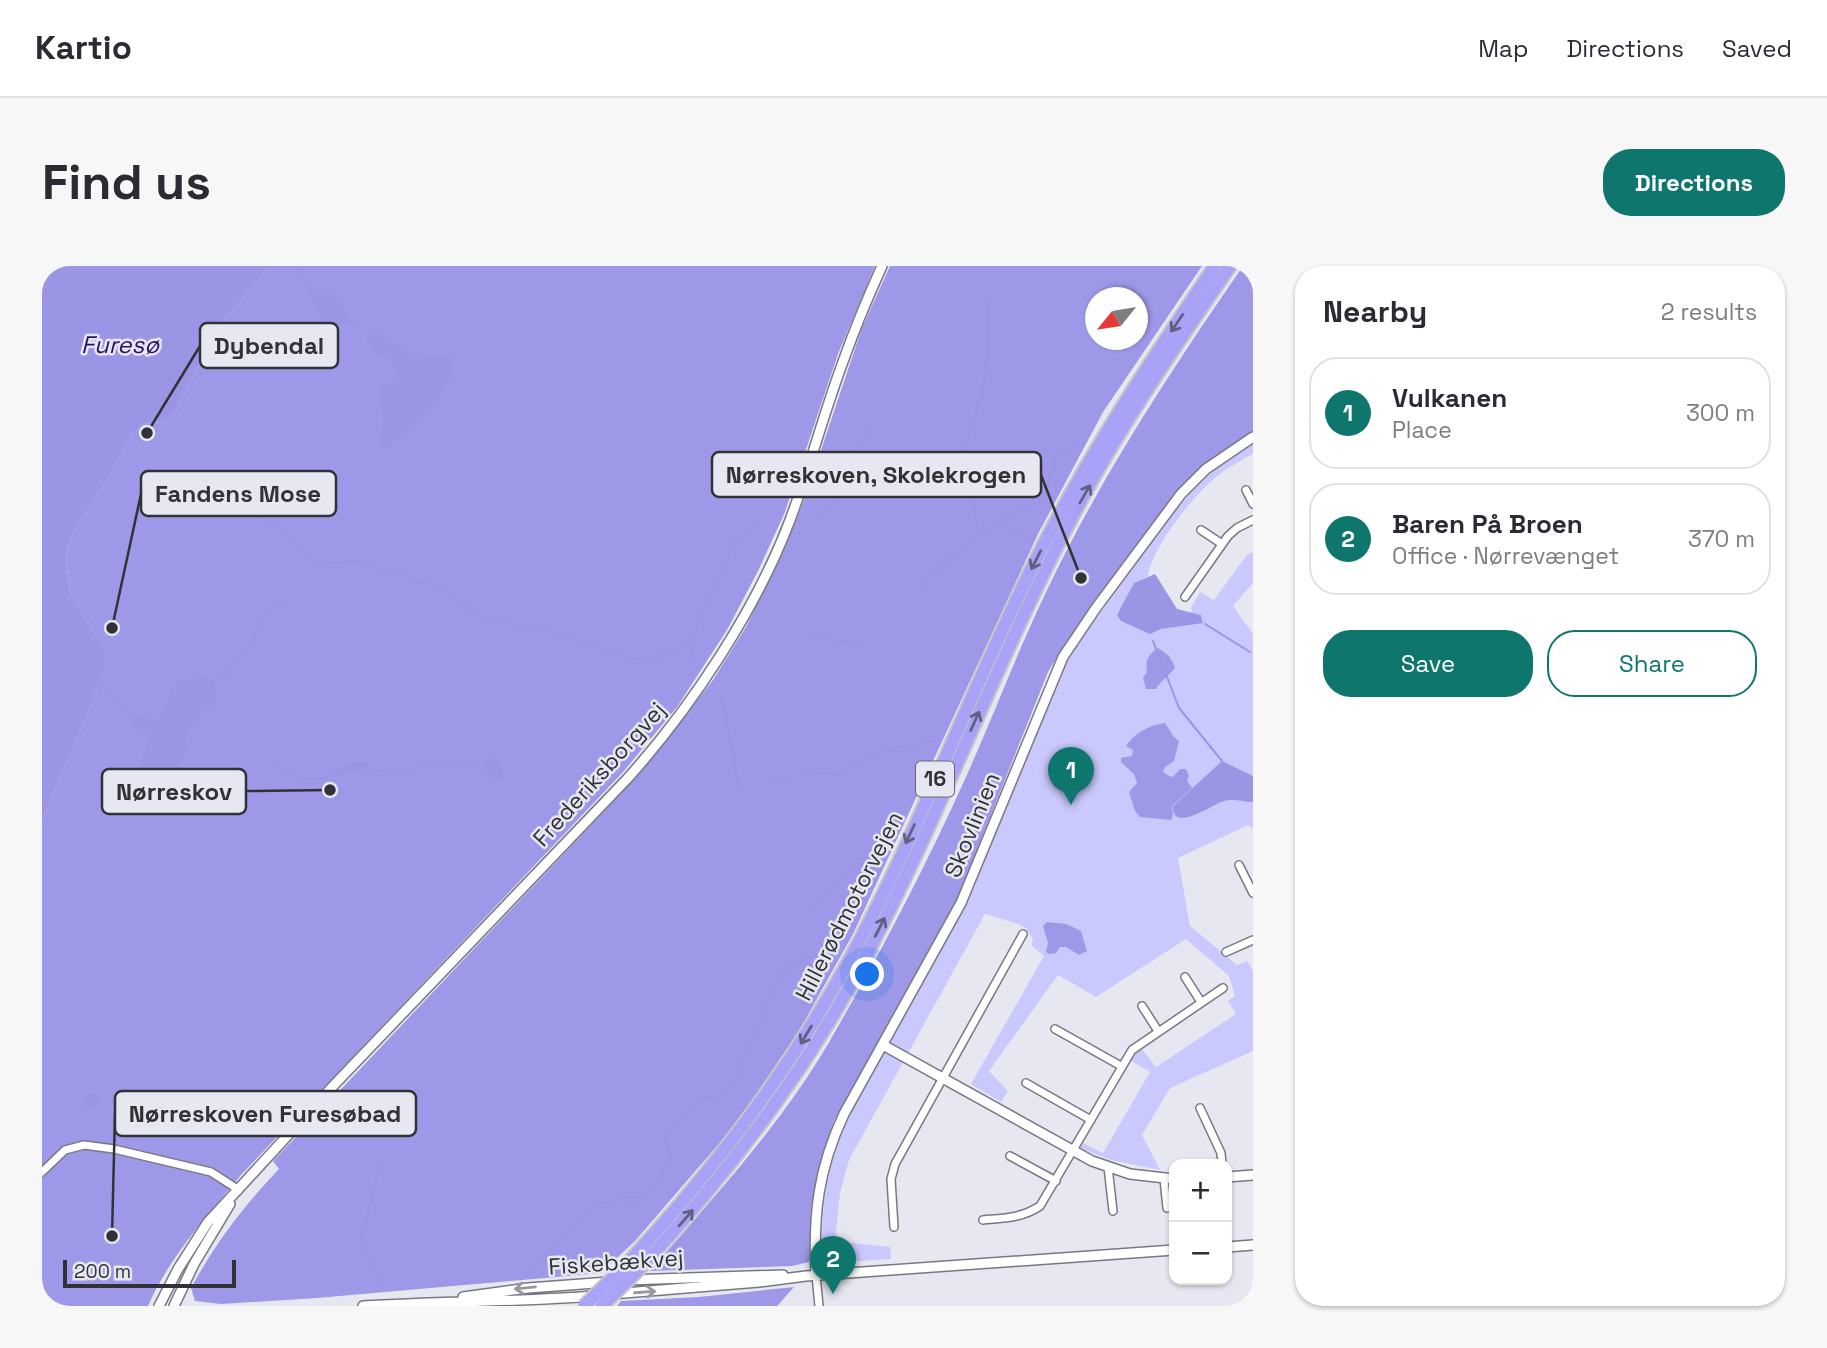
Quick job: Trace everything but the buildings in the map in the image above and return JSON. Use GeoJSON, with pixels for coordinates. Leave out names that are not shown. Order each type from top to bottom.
{"type":"FeatureCollection","features":[{"type":"Feature","properties":{"kind":"highway","name":"Hillerødmotorvejen"},"geometry":{"type":"LineString","coordinates":[[584,1306],[674,1213],[713,1167],[805,1037],[880,900],[1061,510],[1110,426],[1215,266]]}},
{"type":"Feature","properties":{"kind":"highway","name":"Hillerødmotorvejen"},"geometry":{"type":"LineString","coordinates":[[602,1306],[684,1221],[754,1134],[847,991],[891,904],[1009,646],[1072,516],[1127,422],[1230,266]]}},
{"type":"Feature","properties":{"kind":"street","name":"Frederiksborgvej"},"geometry":{"type":"LineString","coordinates":[[159,1306],[178,1269],[208,1222],[335,1084],[635,770],[702,683],[747,610],[789,522],[843,360],[882,266]]}},
{"type":"Feature","properties":{"kind":"street","name":"Skovlinien"},"geometry":{"type":"LineString","coordinates":[[811,1276],[816,1205],[825,1161],[844,1114],[961,903],[1067,650],[1181,494],[1206,468],[1253,437]]}},
{"type":"Feature","properties":{"kind":"street"},"geometry":{"type":"LineString","coordinates":[[1246,490],[1253,505]]}},
{"type":"Feature","properties":{"kind":"street"},"geometry":{"type":"LineString","coordinates":[[1185,597],[1222,544],[1237,528],[1253,520]]}},
{"type":"Feature","properties":{"kind":"street"},"geometry":{"type":"LineString","coordinates":[[1201,530],[1222,544]]}},
{"type":"Feature","properties":{"kind":"street"},"geometry":{"type":"LineString","coordinates":[[1239,865],[1253,894]]}},
{"type":"Feature","properties":{"kind":"street"},"geometry":{"type":"LineString","coordinates":[[894,1227],[891,1180],[894,1164],[1023,934]]}},
{"type":"Feature","properties":{"kind":"street"},"geometry":{"type":"LineString","coordinates":[[1226,952],[1253,940]]}},
{"type":"Feature","properties":{"kind":"street"},"geometry":{"type":"LineString","coordinates":[[1185,976],[1202,1002]]}},
{"type":"Feature","properties":{"kind":"street"},"geometry":{"type":"LineString","coordinates":[[983,1220],[1024,1216],[1040,1206],[1132,1049],[1223,988]]}},
{"type":"Feature","properties":{"kind":"street"},"geometry":{"type":"LineString","coordinates":[[1142,1006],[1158,1031]]}},
{"type":"Feature","properties":{"kind":"street"},"geometry":{"type":"LineString","coordinates":[[1055,1029],[1121,1066]]}},
{"type":"Feature","properties":{"kind":"street"},"geometry":{"type":"LineString","coordinates":[[883,1045],[1108,1167],[1169,1179]]}},
{"type":"Feature","properties":{"kind":"street"},"geometry":{"type":"LineString","coordinates":[[1026,1083],[1091,1120]]}},
{"type":"Feature","properties":{"kind":"street"},"geometry":{"type":"LineString","coordinates":[[1200,1108],[1218,1145],[1221,1159]]}},
{"type":"Feature","properties":{"kind":"street"},"geometry":{"type":"LineString","coordinates":[[42,1172],[65,1150],[85,1145],[114,1149],[211,1172],[239,1190]]}},
{"type":"Feature","properties":{"kind":"street"},"geometry":{"type":"LineString","coordinates":[[1010,1156],[1056,1181]]}},
{"type":"Feature","properties":{"kind":"street"},"geometry":{"type":"LineString","coordinates":[[1108,1167],[1113,1211]]}},
{"type":"Feature","properties":{"kind":"street"},"geometry":{"type":"LineString","coordinates":[[1232,1177],[1253,1175]]}},
{"type":"Feature","properties":{"kind":"street"},"geometry":{"type":"LineString","coordinates":[[1164,1179],[1167,1208]]}},
{"type":"Feature","properties":{"kind":"street","name":"Frederiksborgvej"},"geometry":{"type":"LineString","coordinates":[[174,1306],[194,1264],[239,1190]]}},
{"type":"Feature","properties":{"kind":"street"},"geometry":{"type":"LineString","coordinates":[[1232,1247],[1253,1245]]}},
{"type":"Feature","properties":{"kind":"street","name":"Fiskebækvej"},"geometry":{"type":"LineString","coordinates":[[363,1306],[430,1301],[545,1300],[759,1283],[811,1276],[1169,1250]]}},
{"type":"Feature","properties":{"kind":"street"},"geometry":{"type":"LineString","coordinates":[[811,1276],[819,1306]]}},
{"type":"Feature","properties":{"kind":"shaded area"},"geometry":{"type":"Polygon","coordinates":[[[270,266],[875,266],[838,354],[785,512],[727,630],[677,707],[623,772],[241,1175],[178,1253],[148,1306],[42,1306],[42,821],[92,703],[104,667],[98,639],[70,593],[66,559],[68,546],[73,533],[112,472],[134,431],[145,424],[162,422],[175,413],[217,329],[270,266]]]}},
{"type":"Feature","properties":{"kind":"shaded area"},"geometry":{"type":"Polygon","coordinates":[[[890,266],[1202,266],[1148,346],[1148,287],[1085,287],[1085,350],[1145,350],[1103,412],[1038,534],[853,934],[799,1031],[736,1124],[635,1241],[601,1273],[317,1298],[221,1304],[195,1301],[191,1288],[231,1226],[279,1169],[273,1161],[634,780],[713,680],[746,627],[806,495],[862,328],[890,266]]]}},
{"type":"Feature","properties":{"kind":"shaded area"},"geometry":{"type":"Polygon","coordinates":[[[1243,266],[1253,266],[1253,432],[1204,464],[1180,487],[1067,641],[1048,672],[958,897],[834,1121],[817,1176],[811,1208],[809,1262],[792,1266],[650,1271],[767,1133],[828,1044],[883,946],[934,845],[1037,611],[1091,504],[1139,423],[1243,266]]]}},
{"type":"Feature","properties":{"kind":"shaded area"},"geometry":{"type":"Polygon","coordinates":[[[1253,444],[1253,453],[1220,474],[1196,496],[1165,537],[1148,576],[1134,583],[1161,629],[1203,622],[1201,615],[1192,613],[1191,608],[1200,592],[1214,600],[1247,555],[1253,552],[1253,583],[1233,606],[1253,634],[1253,829],[1248,825],[1178,858],[1190,926],[1237,965],[1247,961],[1253,971],[1253,1051],[1170,1088],[1142,1135],[1160,1170],[1111,1160],[1080,1148],[1083,1143],[1103,1153],[1150,1072],[1130,1060],[1141,1048],[1156,1067],[1236,1014],[1228,1001],[1235,996],[1229,976],[1186,939],[1096,997],[1058,975],[989,1071],[1008,1091],[1001,1102],[971,1084],[1044,956],[1031,945],[1033,939],[1026,928],[985,914],[849,1160],[840,1193],[835,1241],[890,1247],[891,1259],[829,1263],[822,1256],[825,1201],[831,1167],[849,1115],[968,900],[1063,669],[1076,646],[1174,511],[1218,467],[1253,444]]]}},
{"type":"Feature","properties":{"kind":"shaded area"},"geometry":{"type":"Polygon","coordinates":[[[1158,648],[1169,656],[1175,667],[1156,689],[1146,689],[1143,678],[1147,672],[1147,661],[1158,648]]]}},
{"type":"Feature","properties":{"kind":"shaded area"},"geometry":{"type":"Polygon","coordinates":[[[1165,723],[1179,741],[1174,761],[1165,767],[1163,772],[1171,777],[1180,769],[1186,769],[1189,776],[1187,781],[1192,788],[1172,806],[1171,820],[1140,817],[1135,811],[1129,792],[1137,783],[1134,774],[1121,762],[1121,758],[1132,756],[1133,750],[1126,746],[1138,734],[1165,723]]]}},
{"type":"Feature","properties":{"kind":"shaded area"},"geometry":{"type":"Polygon","coordinates":[[[1047,922],[1066,924],[1081,931],[1087,951],[1079,955],[1066,947],[1060,947],[1056,953],[1046,952],[1048,943],[1043,926],[1047,922]]]}},
{"type":"Feature","properties":{"kind":"shaded area"},"geometry":{"type":"Polygon","coordinates":[[[794,1287],[777,1306],[617,1306],[621,1301],[699,1297],[794,1287]]]}},
{"type":"Feature","properties":{"kind":"water","name":"Furesø"},"geometry":{"type":"Polygon","coordinates":[[[42,266],[270,266],[217,329],[175,413],[162,422],[145,424],[134,431],[112,472],[73,533],[66,559],[70,593],[98,639],[104,654],[104,668],[42,821],[42,266]]]}},
{"type":"Feature","properties":{"kind":"water"},"geometry":{"type":"Polygon","coordinates":[[[323,289],[344,306],[351,322],[348,326],[344,324],[325,328],[310,295],[311,290],[323,289]]]}},
{"type":"Feature","properties":{"kind":"water"},"geometry":{"type":"Polygon","coordinates":[[[374,330],[415,359],[439,355],[453,358],[453,371],[440,396],[387,450],[381,447],[381,385],[390,383],[399,375],[392,359],[375,352],[370,346],[367,337],[374,330]]]}},
{"type":"Feature","properties":{"kind":"water"},"geometry":{"type":"Polygon","coordinates":[[[1155,574],[1177,609],[1201,615],[1203,623],[1161,629],[1150,634],[1121,621],[1117,615],[1134,583],[1155,574]]]}},
{"type":"Feature","properties":{"kind":"water"},"geometry":{"type":"Polygon","coordinates":[[[208,676],[216,692],[215,704],[204,710],[185,736],[187,751],[165,789],[154,799],[144,799],[136,786],[150,734],[145,730],[136,730],[132,725],[132,718],[140,716],[155,721],[164,711],[170,691],[176,684],[187,679],[208,676]]]}},
{"type":"Feature","properties":{"kind":"water"},"geometry":{"type":"Polygon","coordinates":[[[490,754],[495,754],[505,776],[501,782],[491,777],[484,769],[484,762],[490,754]]]}},
{"type":"Feature","properties":{"kind":"water"},"geometry":{"type":"Polygon","coordinates":[[[1222,761],[1253,776],[1253,802],[1228,800],[1186,818],[1174,814],[1173,806],[1222,761]]]}},
{"type":"Feature","properties":{"kind":"water"},"geometry":{"type":"Polygon","coordinates":[[[360,762],[368,764],[372,769],[349,772],[332,779],[329,777],[340,767],[360,762]]]}},
{"type":"Feature","properties":{"kind":"water"},"geometry":{"type":"Polygon","coordinates":[[[88,1093],[94,1093],[99,1101],[97,1107],[88,1109],[83,1104],[83,1098],[88,1093]]]}},
{"type":"Feature","properties":{"kind":"waterway"},"geometry":{"type":"LineString","coordinates":[[298,267],[299,275],[311,290]]}},
{"type":"Feature","properties":{"kind":"waterway"},"geometry":{"type":"LineString","coordinates":[[959,464],[957,459],[972,427],[987,364],[988,298]]}},
{"type":"Feature","properties":{"kind":"waterway"},"geometry":{"type":"LineString","coordinates":[[351,322],[361,328]]}},
{"type":"Feature","properties":{"kind":"waterway"},"geometry":{"type":"LineString","coordinates":[[812,521],[827,510],[845,464],[874,426]]}},
{"type":"Feature","properties":{"kind":"waterway"},"geometry":{"type":"LineString","coordinates":[[920,588],[978,536],[1039,501],[1050,479],[1055,455],[1084,443]]}},
{"type":"Feature","properties":{"kind":"waterway"},"geometry":{"type":"LineString","coordinates":[[961,471],[966,485]]}},
{"type":"Feature","properties":{"kind":"waterway"},"geometry":{"type":"LineString","coordinates":[[163,476],[182,486],[204,488]]}},
{"type":"Feature","properties":{"kind":"waterway"},"geometry":{"type":"LineString","coordinates":[[213,490],[249,501],[268,522],[285,531],[312,561],[358,563],[386,570],[443,588],[469,609],[485,617],[545,631],[632,658],[658,657],[691,641],[693,655],[686,666]]}},
{"type":"Feature","properties":{"kind":"waterway"},"geometry":{"type":"LineString","coordinates":[[969,494],[980,534]]}},
{"type":"Feature","properties":{"kind":"waterway"},"geometry":{"type":"LineString","coordinates":[[996,523],[1033,539]]}},
{"type":"Feature","properties":{"kind":"waterway"},"geometry":{"type":"LineString","coordinates":[[691,641],[735,541],[760,525]]}},
{"type":"Feature","properties":{"kind":"waterway"},"geometry":{"type":"LineString","coordinates":[[214,682],[221,679],[255,637],[254,633],[266,614],[284,602]]}},
{"type":"Feature","properties":{"kind":"waterway"},"geometry":{"type":"LineString","coordinates":[[1205,624],[1250,652]]}},
{"type":"Feature","properties":{"kind":"waterway"},"geometry":{"type":"LineString","coordinates":[[808,633],[861,648]]}},
{"type":"Feature","properties":{"kind":"waterway"},"geometry":{"type":"LineString","coordinates":[[1153,641],[1179,708],[1222,761]]}},
{"type":"Feature","properties":{"kind":"waterway"},"geometry":{"type":"LineString","coordinates":[[99,681],[132,718]]}},
{"type":"Feature","properties":{"kind":"waterway"},"geometry":{"type":"LineString","coordinates":[[722,695],[739,791],[746,793]]}},
{"type":"Feature","properties":{"kind":"waterway"},"geometry":{"type":"LineString","coordinates":[[801,775],[837,773],[875,752],[935,741]]}},
{"type":"Feature","properties":{"kind":"waterway"},"geometry":{"type":"LineString","coordinates":[[372,769],[392,775],[439,760],[484,762]]}},
{"type":"Feature","properties":{"kind":"waterway"},"geometry":{"type":"LineString","coordinates":[[276,763],[284,774],[319,780],[329,777]]}},
{"type":"Feature","properties":{"kind":"waterway"},"geometry":{"type":"LineString","coordinates":[[766,778],[794,776]]}},
{"type":"Feature","properties":{"kind":"waterway"},"geometry":{"type":"LineString","coordinates":[[808,908],[857,860],[884,854]]}},
{"type":"Feature","properties":{"kind":"waterway"},"geometry":{"type":"LineString","coordinates":[[529,1276],[558,1239],[595,1204],[645,1195],[663,1174],[663,1167],[670,1157],[666,1132],[703,1100],[713,1098],[733,1087],[775,983],[792,962],[812,956],[831,957]]}},
{"type":"Feature","properties":{"kind":"waterway"},"geometry":{"type":"LineString","coordinates":[[380,1163],[361,1243],[387,1290]]}},
{"type":"Feature","properties":{"kind":"waterway"},"geometry":{"type":"LineString","coordinates":[[622,1200],[640,1208]]}},
{"type":"Feature","properties":{"kind":"place","name":"Dybendal"},"geometry":{"type":"Point","coordinates":[147,433]}},
{"type":"Feature","properties":{"kind":"place","name":"Nørreskoven, Skolekrogen"},"geometry":{"type":"Point","coordinates":[1081,578]}},
{"type":"Feature","properties":{"kind":"place","name":"Fandens Mose"},"geometry":{"type":"Point","coordinates":[112,628]}},
{"type":"Feature","properties":{"kind":"place","name":"Nørreskov"},"geometry":{"type":"Point","coordinates":[330,790]}},
{"type":"Feature","properties":{"kind":"place","name":"Vulkanen"},"geometry":{"type":"Point","coordinates":[1071,805]}},
{"type":"Feature","properties":{"kind":"place","name":"Nørreskoven Furesøbad"},"geometry":{"type":"Point","coordinates":[112,1236]}},
{"type":"Feature","properties":{"kind":"place","name":"Baren På Broen"},"geometry":{"type":"Point","coordinates":[833,1294]}}]}
